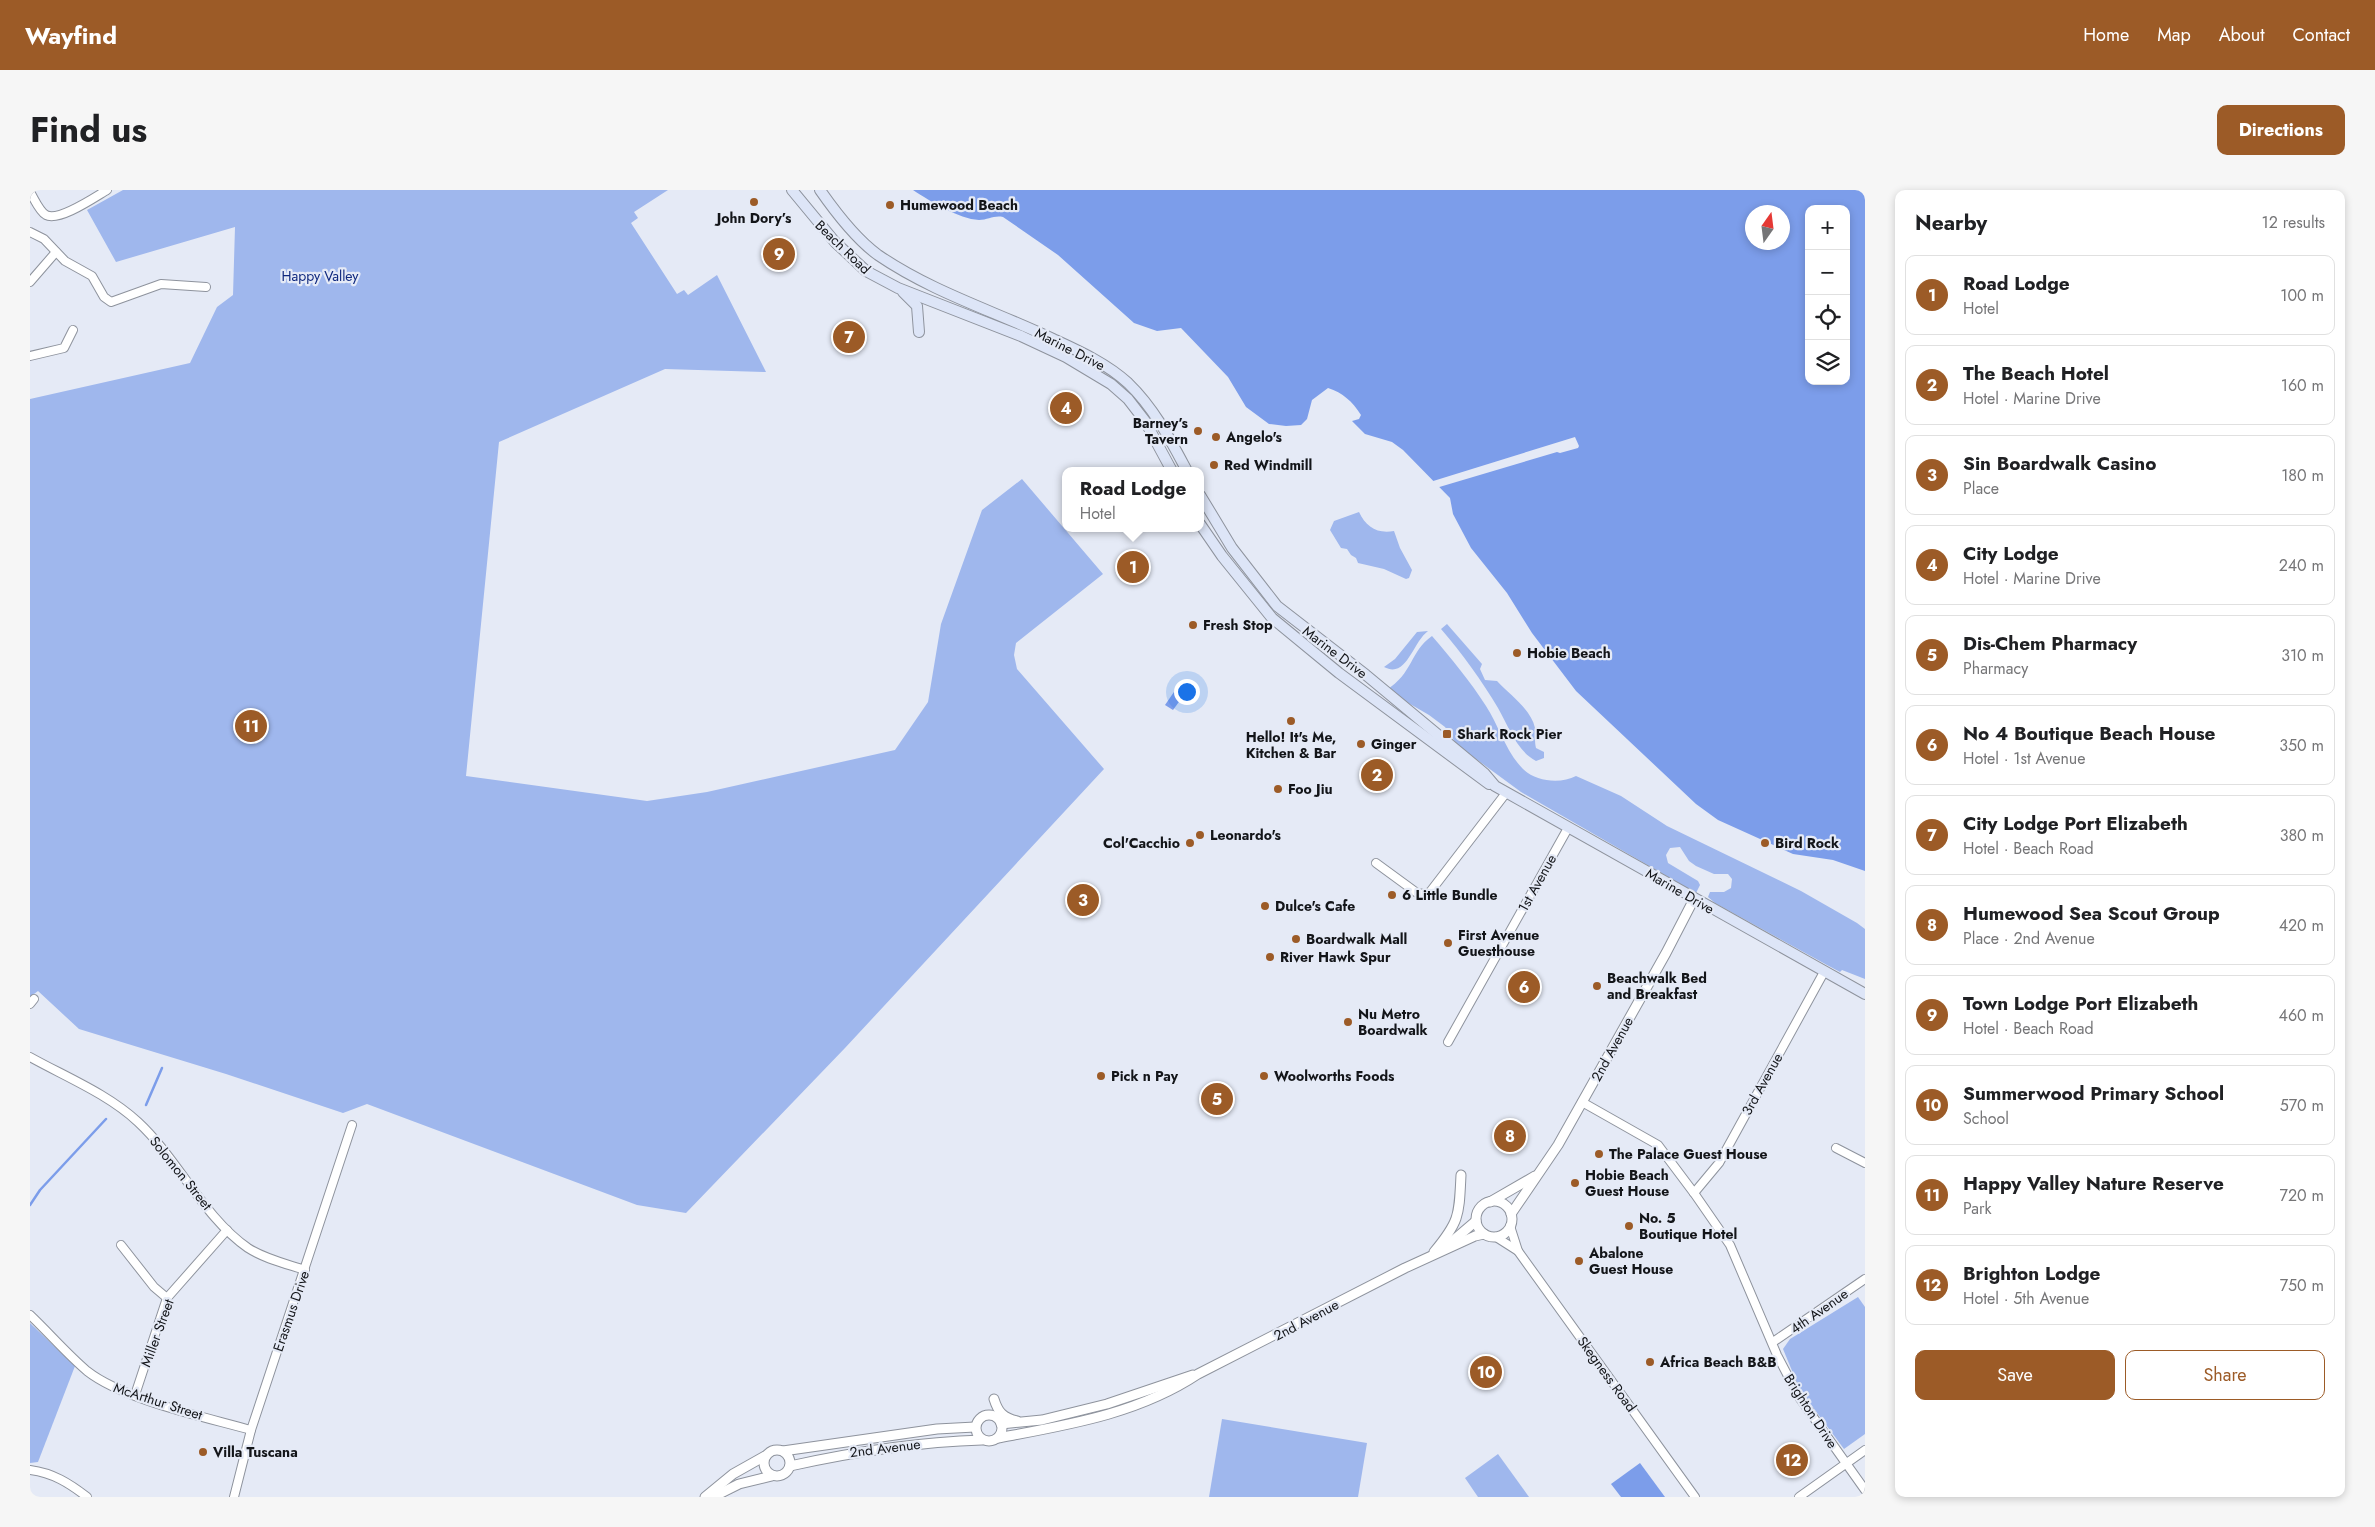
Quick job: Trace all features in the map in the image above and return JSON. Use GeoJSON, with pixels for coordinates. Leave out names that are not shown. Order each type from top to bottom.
{"type":"FeatureCollection","features":[{"type":"Feature","properties":{"kind":"main road","name":"Beach Road"},"geometry":{"type":"LineString","coordinates":[[792,190],[810,214],[852,259],[866,271],[898,288],[933,302]]}},
{"type":"Feature","properties":{"kind":"main road","name":"Beach Road"},"geometry":{"type":"LineString","coordinates":[[820,190],[854,232],[877,254],[939,290]]}},
{"type":"Feature","properties":{"kind":"main road"},"geometry":{"type":"LineString","coordinates":[[898,288],[917,306],[919,332]]}},
{"type":"Feature","properties":{"kind":"main road","name":"Marine Drive"},"geometry":{"type":"LineString","coordinates":[[939,290],[1034,330],[1100,362],[1112,370],[1131,386],[1153,412],[1185,467]]}},
{"type":"Feature","properties":{"kind":"main road","name":"Marine Drive"},"geometry":{"type":"LineString","coordinates":[[933,302],[1021,336],[1066,357],[1111,384],[1128,399],[1145,421],[1170,467]]}},
{"type":"Feature","properties":{"kind":"main road","name":"Marine Drive"},"geometry":{"type":"LineString","coordinates":[[1204,502],[1232,548],[1277,606],[1386,691],[1484,773],[1495,786]]}},
{"type":"Feature","properties":{"kind":"main road","name":"Marine Drive"},"geometry":{"type":"LineString","coordinates":[[1204,530],[1222,556],[1272,618],[1357,686],[1471,772],[1865,994]]}},
{"type":"Feature","properties":{"kind":"street"},"geometry":{"type":"LineString","coordinates":[[30,192],[42,211],[46,214],[57,216],[107,190]]}},
{"type":"Feature","properties":{"kind":"street"},"geometry":{"type":"LineString","coordinates":[[30,232],[40,236],[65,261],[92,276],[104,298],[111,302],[161,284],[206,287]]}},
{"type":"Feature","properties":{"kind":"street"},"geometry":{"type":"LineString","coordinates":[[30,282],[56,252]]}},
{"type":"Feature","properties":{"kind":"street"},"geometry":{"type":"LineString","coordinates":[[30,356],[64,348],[73,330]]}},
{"type":"Feature","properties":{"kind":"street"},"geometry":{"type":"LineString","coordinates":[[1376,863],[1417,893],[1424,894],[1430,892],[1506,793]]}},
{"type":"Feature","properties":{"kind":"street","name":"1st Avenue"},"geometry":{"type":"LineString","coordinates":[[1448,1042],[1568,828]]}},
{"type":"Feature","properties":{"kind":"street","name":"2nd Avenue"},"geometry":{"type":"LineString","coordinates":[[1511,1214],[1541,1171],[1582,1102],[1694,899]]}},
{"type":"Feature","properties":{"kind":"street","name":"3rd Avenue"},"geometry":{"type":"LineString","coordinates":[[1694,1193],[1719,1162],[1824,972]]}},
{"type":"Feature","properties":{"kind":"street","name":"Solomon Street"},"geometry":{"type":"LineString","coordinates":[[30,1057],[127,1112],[165,1149],[226,1230],[250,1249],[305,1270]]}},
{"type":"Feature","properties":{"kind":"street","name":"Brighton Drive"},"geometry":{"type":"LineString","coordinates":[[1582,1102],[1658,1145],[1694,1193],[1730,1245],[1799,1397],[1865,1490]]}},
{"type":"Feature","properties":{"kind":"street","name":"Erasmus Drive"},"geometry":{"type":"LineString","coordinates":[[234,1497],[252,1430],[352,1125]]}},
{"type":"Feature","properties":{"kind":"street"},"geometry":{"type":"LineString","coordinates":[[1836,1148],[1865,1163]]}},
{"type":"Feature","properties":{"kind":"street","name":"2nd Avenue"},"geometry":{"type":"LineString","coordinates":[[1490,1202],[1525,1184],[1541,1171]]}},
{"type":"Feature","properties":{"kind":"street"},"geometry":{"type":"LineString","coordinates":[[1437,1252],[1455,1226],[1459,1214],[1461,1175]]}},
{"type":"Feature","properties":{"kind":"street"},"geometry":{"type":"LineString","coordinates":[[1490,1202],[1500,1203],[1511,1214],[1510,1226],[1502,1235],[1496,1237],[1484,1234],[1479,1229],[1476,1221],[1478,1210],[1490,1202]]}},
{"type":"Feature","properties":{"kind":"street","name":"2nd Avenue"},"geometry":{"type":"LineString","coordinates":[[1437,1252],[1476,1221]]}},
{"type":"Feature","properties":{"kind":"street","name":"Skegness Road"},"geometry":{"type":"LineString","coordinates":[[1510,1226],[1518,1251],[1695,1497]]}},
{"type":"Feature","properties":{"kind":"street","name":"Miller Street"},"geometry":{"type":"LineString","coordinates":[[135,1395],[167,1298],[226,1230]]}},
{"type":"Feature","properties":{"kind":"street","name":"2nd Avenue"},"geometry":{"type":"LineString","coordinates":[[713,1497],[739,1484],[783,1475],[790,1466],[851,1452],[944,1441],[982,1440],[991,1442],[998,1438],[1072,1425],[1121,1410],[1182,1385],[1198,1374],[1437,1252],[1484,1234]]}},
{"type":"Feature","properties":{"kind":"street","name":"Skegness Road"},"geometry":{"type":"LineString","coordinates":[[1496,1237],[1518,1251]]}},
{"type":"Feature","properties":{"kind":"street"},"geometry":{"type":"LineString","coordinates":[[120,1245],[154,1287],[167,1298]]}},
{"type":"Feature","properties":{"kind":"street","name":"4th Avenue"},"geometry":{"type":"LineString","coordinates":[[1773,1342],[1865,1279]]}},
{"type":"Feature","properties":{"kind":"street","name":"McArthur Street"},"geometry":{"type":"LineString","coordinates":[[30,1315],[88,1371],[108,1384],[135,1395],[252,1430]]}},
{"type":"Feature","properties":{"kind":"street","name":"2nd Avenue"},"geometry":{"type":"LineString","coordinates":[[705,1497],[733,1474],[773,1450],[783,1451],[937,1429],[975,1428],[979,1419],[986,1415],[997,1418],[1002,1424],[1042,1420],[1117,1401],[1180,1378],[1198,1374]]}},
{"type":"Feature","properties":{"kind":"street"},"geometry":{"type":"LineString","coordinates":[[994,1399],[999,1412],[1010,1419],[1042,1420]]}},
{"type":"Feature","properties":{"kind":"street"},"geometry":{"type":"LineString","coordinates":[[1117,1401],[1121,1410]]}},
{"type":"Feature","properties":{"kind":"street"},"geometry":{"type":"LineString","coordinates":[[998,1438],[1002,1432],[1002,1424]]}},
{"type":"Feature","properties":{"kind":"street"},"geometry":{"type":"LineString","coordinates":[[975,1428],[978,1437],[982,1440]]}},
{"type":"Feature","properties":{"kind":"street"},"geometry":{"type":"LineString","coordinates":[[1799,1497],[1865,1450]]}},
{"type":"Feature","properties":{"kind":"street"},"geometry":{"type":"LineString","coordinates":[[783,1451],[790,1459],[790,1466]]}},
{"type":"Feature","properties":{"kind":"street"},"geometry":{"type":"LineString","coordinates":[[765,1456],[764,1469],[772,1476]]}},
{"type":"Feature","properties":{"kind":"street"},"geometry":{"type":"LineString","coordinates":[[30,1470],[44,1472],[69,1482],[87,1497]]}},
{"type":"Feature","properties":{"kind":"green space","name":"Happy Valley"},"geometry":{"type":"Polygon","coordinates":[[[123,190],[668,190],[634,212],[638,218],[631,223],[677,294],[684,290],[688,295],[717,275],[766,372],[665,369],[499,442],[466,776],[647,801],[707,792],[895,750],[928,702],[941,624],[982,510],[1022,479],[1062,526],[1062,532],[1067,532],[1103,574],[1016,643],[1014,655],[1017,669],[1104,769],[845,1048],[686,1213],[637,1205],[367,1104],[343,1113],[226,1074],[79,1029],[38,991],[30,997],[30,399],[190,363],[217,307],[233,295],[235,227],[116,262],[87,210],[123,190]]]}},
{"type":"Feature","properties":{"kind":"green space"},"geometry":{"type":"Polygon","coordinates":[[[1359,512],[1365,522],[1373,528],[1388,532],[1394,531],[1400,548],[1412,570],[1409,578],[1406,579],[1384,569],[1358,563],[1356,558],[1347,549],[1341,548],[1330,530],[1334,521],[1359,512]]]}},
{"type":"Feature","properties":{"kind":"green space"},"geometry":{"type":"Polygon","coordinates":[[[1447,624],[1482,664],[1480,669],[1485,680],[1497,681],[1529,715],[1535,728],[1536,748],[1544,752],[1544,758],[1536,761],[1523,751],[1485,688],[1464,657],[1441,629],[1447,624]]]}},
{"type":"Feature","properties":{"kind":"green space"},"geometry":{"type":"Polygon","coordinates":[[[1428,631],[1422,636],[1404,664],[1392,669],[1384,667],[1395,659],[1417,632],[1428,631]]]}},
{"type":"Feature","properties":{"kind":"green space"},"geometry":{"type":"Polygon","coordinates":[[[1432,636],[1486,706],[1512,755],[1528,773],[1542,779],[1556,781],[1576,776],[1621,796],[1667,826],[1801,891],[1857,923],[1865,929],[1865,979],[1842,970],[1840,972],[1715,903],[1708,897],[1710,892],[1724,892],[1731,888],[1732,879],[1728,874],[1714,874],[1696,866],[1689,861],[1680,847],[1670,848],[1666,855],[1668,863],[1698,881],[1700,885],[1696,893],[1521,792],[1457,745],[1445,727],[1429,715],[1386,690],[1395,684],[1407,670],[1419,649],[1432,636]]]}},
{"type":"Feature","properties":{"kind":"green space"},"geometry":{"type":"Polygon","coordinates":[[[1858,1297],[1865,1307],[1865,1434],[1844,1449],[1800,1390],[1783,1349],[1790,1339],[1858,1297]]]}},
{"type":"Feature","properties":{"kind":"green space"},"geometry":{"type":"Polygon","coordinates":[[[30,1323],[75,1366],[38,1462],[30,1463],[30,1323]]]}},
{"type":"Feature","properties":{"kind":"green space"},"geometry":{"type":"Polygon","coordinates":[[[1222,1419],[1367,1443],[1358,1497],[1209,1497],[1222,1419]]]}},
{"type":"Feature","properties":{"kind":"green space"},"geometry":{"type":"Polygon","coordinates":[[[1498,1454],[1529,1497],[1478,1497],[1465,1478],[1498,1454]]]}},
{"type":"Feature","properties":{"kind":"shaded area"},"geometry":{"type":"Polygon","coordinates":[[[913,190],[1865,190],[1865,871],[1833,860],[1793,854],[1718,820],[1696,804],[1576,691],[1532,633],[1507,593],[1471,548],[1453,514],[1450,498],[1403,450],[1392,442],[1365,434],[1352,421],[1359,419],[1361,415],[1343,395],[1328,388],[1312,400],[1307,419],[1301,425],[1269,424],[1246,407],[1228,377],[1181,328],[1157,331],[1134,323],[1058,255],[1003,217],[971,219],[945,209],[913,190]]]}},
{"type":"Feature","properties":{"kind":"shaded area"},"geometry":{"type":"Polygon","coordinates":[[[1176,689],[1184,695],[1173,710],[1165,705],[1176,689]]]}},
{"type":"Feature","properties":{"kind":"shaded area"},"geometry":{"type":"Polygon","coordinates":[[[1640,1463],[1665,1497],[1621,1497],[1611,1484],[1640,1463]]]}},
{"type":"Feature","properties":{"kind":"pier"},"geometry":{"type":"Polygon","coordinates":[[[1575,437],[1578,448],[1560,453],[1557,452],[1436,488],[1430,482],[1575,437]]]}},
{"type":"Feature","properties":{"kind":"waterway"},"geometry":{"type":"LineString","coordinates":[[146,1105],[162,1068]]}},
{"type":"Feature","properties":{"kind":"waterway"},"geometry":{"type":"LineString","coordinates":[[30,1205],[40,1190],[106,1119]]}},
{"type":"Feature","properties":{"kind":"place","name":"John Dory’s"},"geometry":{"type":"Point","coordinates":[754,202]}},
{"type":"Feature","properties":{"kind":"place","name":"Humewood Beach"},"geometry":{"type":"Point","coordinates":[890,205]}},
{"type":"Feature","properties":{"kind":"place","name":"Town Lodge Port Elizabeth"},"geometry":{"type":"Point","coordinates":[779,254]}},
{"type":"Feature","properties":{"kind":"place","name":"City Lodge Port Elizabeth"},"geometry":{"type":"Point","coordinates":[849,337]}},
{"type":"Feature","properties":{"kind":"place","name":"City Lodge"},"geometry":{"type":"Point","coordinates":[1066,408]}},
{"type":"Feature","properties":{"kind":"place","name":"Barney’s Tavern"},"geometry":{"type":"Point","coordinates":[1198,431]}},
{"type":"Feature","properties":{"kind":"place","name":"Angelo's"},"geometry":{"type":"Point","coordinates":[1216,437]}},
{"type":"Feature","properties":{"kind":"place","name":"Red Windmill"},"geometry":{"type":"Point","coordinates":[1214,465]}},
{"type":"Feature","properties":{"kind":"place","name":"Road Lodge"},"geometry":{"type":"Point","coordinates":[1133,567]}},
{"type":"Feature","properties":{"kind":"place","name":"Fresh Stop"},"geometry":{"type":"Point","coordinates":[1193,625]}},
{"type":"Feature","properties":{"kind":"place","name":"Hobie Beach"},"geometry":{"type":"Point","coordinates":[1517,653]}},
{"type":"Feature","properties":{"kind":"place","name":"Hello! It's Me, Kitchen & Bar"},"geometry":{"type":"Point","coordinates":[1291,721]}},
{"type":"Feature","properties":{"kind":"place","name":"Happy Valley Nature Reserve"},"geometry":{"type":"Point","coordinates":[251,726]}},
{"type":"Feature","properties":{"kind":"place","name":"Shark Rock Pier"},"geometry":{"type":"Point","coordinates":[1447,734]}},
{"type":"Feature","properties":{"kind":"place","name":"Ginger"},"geometry":{"type":"Point","coordinates":[1361,744]}},
{"type":"Feature","properties":{"kind":"place","name":"The Beach Hotel"},"geometry":{"type":"Point","coordinates":[1377,775]}},
{"type":"Feature","properties":{"kind":"place","name":"Foo Jiu"},"geometry":{"type":"Point","coordinates":[1278,789]}},
{"type":"Feature","properties":{"kind":"place","name":"Leonardo's"},"geometry":{"type":"Point","coordinates":[1200,835]}},
{"type":"Feature","properties":{"kind":"place","name":"Col'Cacchio"},"geometry":{"type":"Point","coordinates":[1190,843]}},
{"type":"Feature","properties":{"kind":"place","name":"Bird Rock"},"geometry":{"type":"Point","coordinates":[1765,843]}},
{"type":"Feature","properties":{"kind":"place","name":"6 Little Bundle"},"geometry":{"type":"Point","coordinates":[1392,895]}},
{"type":"Feature","properties":{"kind":"place","name":"Sin Boardwalk Casino"},"geometry":{"type":"Point","coordinates":[1083,900]}},
{"type":"Feature","properties":{"kind":"place","name":"Dulce's Cafe"},"geometry":{"type":"Point","coordinates":[1265,906]}},
{"type":"Feature","properties":{"kind":"place","name":"Boardwalk Mall"},"geometry":{"type":"Point","coordinates":[1296,939]}},
{"type":"Feature","properties":{"kind":"place","name":"First Avenue Guesthouse"},"geometry":{"type":"Point","coordinates":[1448,943]}},
{"type":"Feature","properties":{"kind":"place","name":"River Hawk Spur"},"geometry":{"type":"Point","coordinates":[1270,957]}},
{"type":"Feature","properties":{"kind":"place","name":"Beachwalk Bed and Breakfast"},"geometry":{"type":"Point","coordinates":[1597,986]}},
{"type":"Feature","properties":{"kind":"place","name":"No 4 Boutique Beach House"},"geometry":{"type":"Point","coordinates":[1524,987]}},
{"type":"Feature","properties":{"kind":"place","name":"Nu Metro Boardwalk"},"geometry":{"type":"Point","coordinates":[1348,1022]}},
{"type":"Feature","properties":{"kind":"place","name":"Pick n Pay"},"geometry":{"type":"Point","coordinates":[1101,1076]}},
{"type":"Feature","properties":{"kind":"place","name":"Woolworths Foods"},"geometry":{"type":"Point","coordinates":[1264,1076]}},
{"type":"Feature","properties":{"kind":"place","name":"Dis-Chem Pharmacy"},"geometry":{"type":"Point","coordinates":[1217,1099]}},
{"type":"Feature","properties":{"kind":"place","name":"Humewood Sea Scout Group"},"geometry":{"type":"Point","coordinates":[1510,1136]}},
{"type":"Feature","properties":{"kind":"place","name":"The Palace Guest House"},"geometry":{"type":"Point","coordinates":[1599,1154]}},
{"type":"Feature","properties":{"kind":"place","name":"Hobie Beach Guest House"},"geometry":{"type":"Point","coordinates":[1575,1183]}},
{"type":"Feature","properties":{"kind":"place","name":"No. 5 Boutique Hotel"},"geometry":{"type":"Point","coordinates":[1629,1226]}},
{"type":"Feature","properties":{"kind":"place","name":"Abalone Guest House"},"geometry":{"type":"Point","coordinates":[1579,1261]}},
{"type":"Feature","properties":{"kind":"place","name":"Africa Beach B&B"},"geometry":{"type":"Point","coordinates":[1650,1362]}},
{"type":"Feature","properties":{"kind":"place","name":"Summerwood Primary School"},"geometry":{"type":"Point","coordinates":[1486,1372]}},
{"type":"Feature","properties":{"kind":"place","name":"Villa Tuscana"},"geometry":{"type":"Point","coordinates":[203,1452]}},
{"type":"Feature","properties":{"kind":"place","name":"Brighton Lodge"},"geometry":{"type":"Point","coordinates":[1792,1460]}}]}
